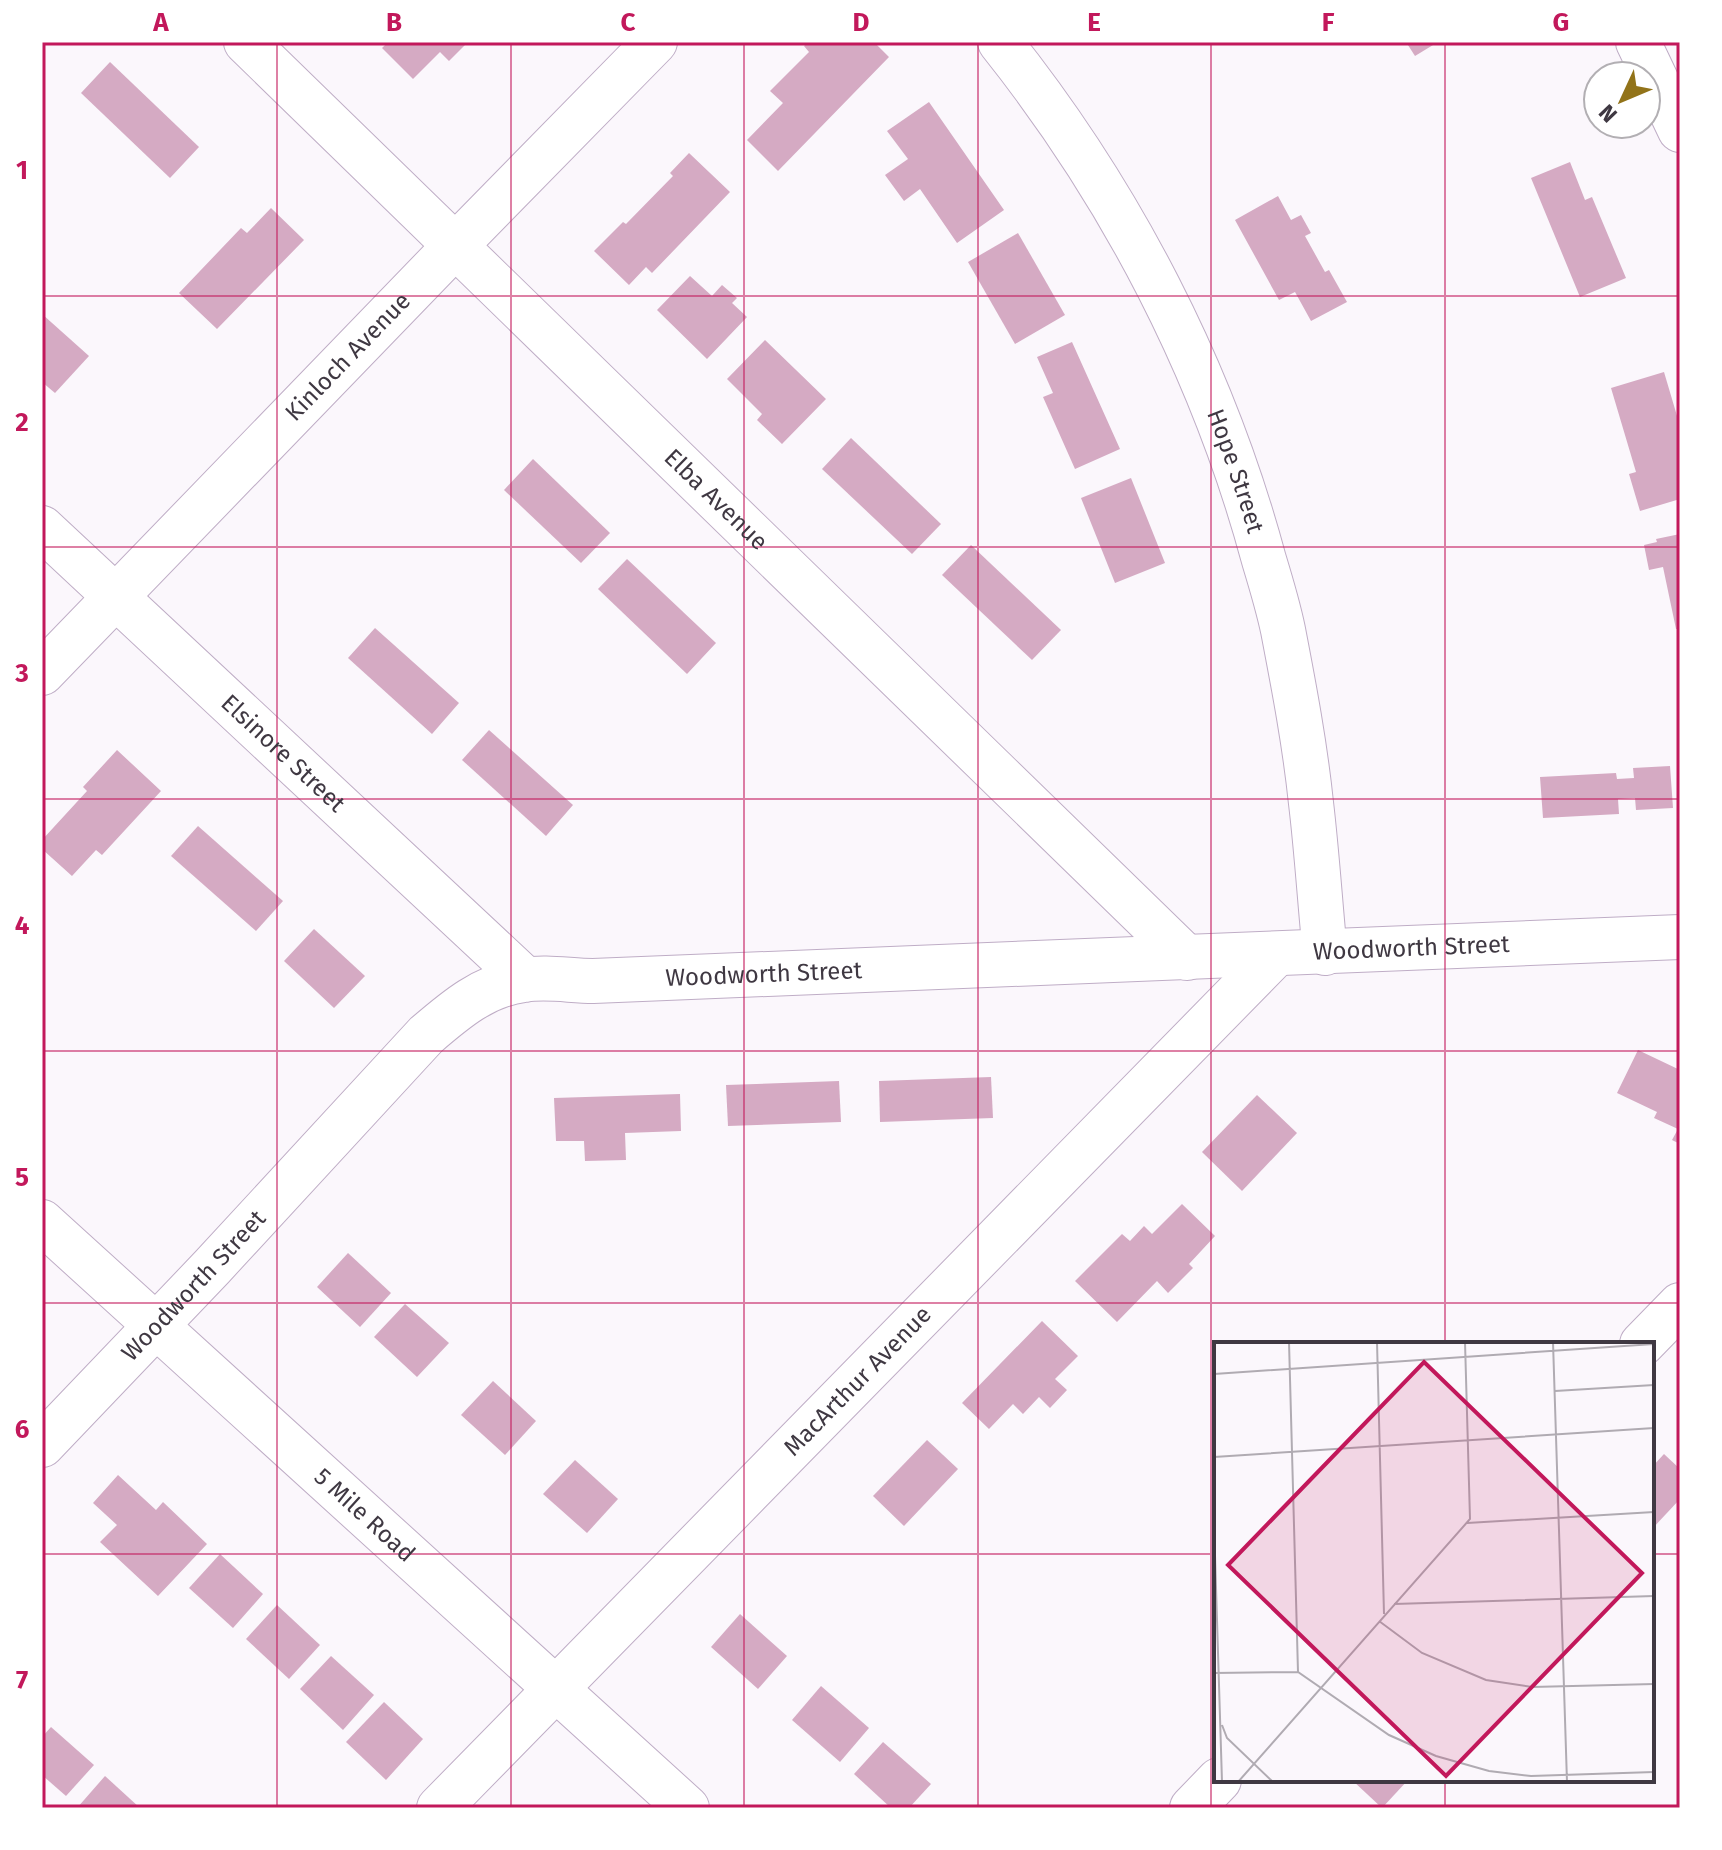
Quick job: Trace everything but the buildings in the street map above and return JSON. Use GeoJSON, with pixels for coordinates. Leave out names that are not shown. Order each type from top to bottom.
{"type":"FeatureCollection","features":[{"type":"Feature","properties":{"kind":"street","name":"Elba Avenue"},"geometry":{"type":"LineString","coordinates":[[246,42],[1187,958]]}},
{"type":"Feature","properties":{"kind":"street","name":"Kinloch Avenue"},"geometry":{"type":"LineString","coordinates":[[42,673],[655,42]]}},
{"type":"Feature","properties":{"kind":"street","name":"Hope Street"},"geometry":{"type":"LineString","coordinates":[[1000,42],[1047,101],[1129,231],[1161,291],[1205,387],[1234,461],[1282,626],[1311,802],[1325,953]]}},
{"type":"Feature","properties":{"kind":"street"},"geometry":{"type":"LineString","coordinates":[[1638,42],[1680,130]]}},
{"type":"Feature","properties":{"kind":"street","name":"Elsinore Street"},"geometry":{"type":"LineString","coordinates":[[42,528],[525,979]]}},
{"type":"Feature","properties":{"kind":"street","name":"Woodworth Street"},"geometry":{"type":"LineString","coordinates":[[42,1445],[426,1035],[462,1004],[494,987],[525,979],[593,981],[1680,937]]}},
{"type":"Feature","properties":{"kind":"street","name":"MacArthur Avenue"},"geometry":{"type":"LineString","coordinates":[[439,1808],[1275,955]]}},
{"type":"Feature","properties":{"kind":"street","name":"5 Mile Road"},"geometry":{"type":"LineString","coordinates":[[42,1222],[687,1808]]}},
{"type":"Feature","properties":{"kind":"street"},"geometry":{"type":"LineString","coordinates":[[1644,1342],[1680,1305]]}},
{"type":"Feature","properties":{"kind":"street"},"geometry":{"type":"LineString","coordinates":[[1192,1808],[1217,1782]]}}]}
